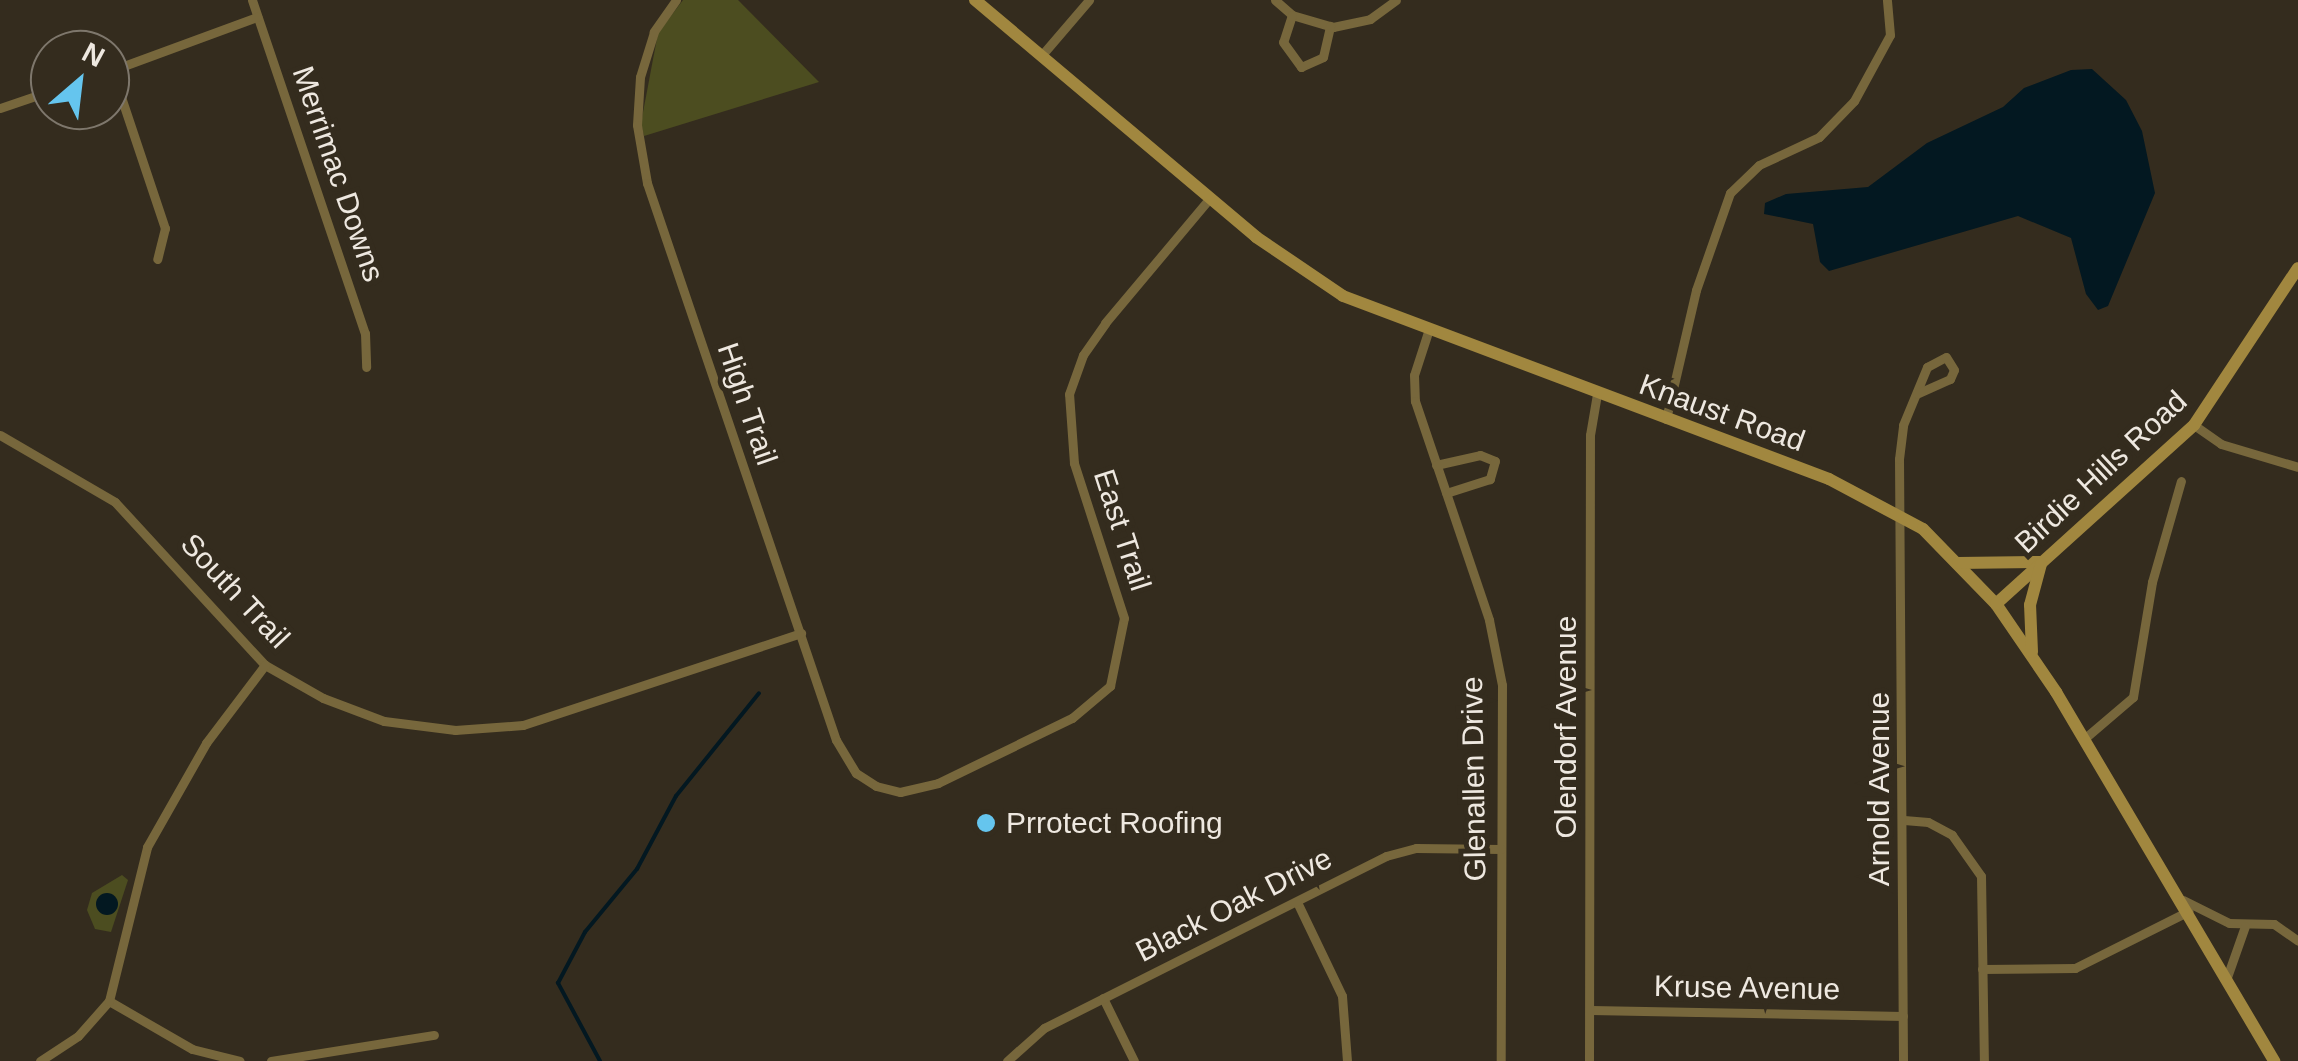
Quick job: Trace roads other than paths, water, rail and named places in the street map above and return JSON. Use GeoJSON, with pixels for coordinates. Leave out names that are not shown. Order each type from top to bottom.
{"type":"FeatureCollection","features":[{"type":"Feature","properties":{"kind":"main road","name":"Knaust Road"},"geometry":{"type":"LineString","coordinates":[[975,0],[1210,198],[1320,282],[1428,332],[1848,487],[1904,517],[1958,563],[1996,604],[2032,655],[2186,905],[2274,1061]]}},
{"type":"Feature","properties":{"kind":"main road","name":"Birdie Hills Road"},"geometry":{"type":"LineString","coordinates":[[1996,604],[2194,425],[2298,268]]}},
{"type":"Feature","properties":{"kind":"main road"},"geometry":{"type":"LineString","coordinates":[[1958,563],[2042,562],[2030,604],[2032,655]]}},
{"type":"Feature","properties":{"kind":"street","name":"Merrimac Downs"},"geometry":{"type":"LineString","coordinates":[[252,0],[366,333],[366,367]]}},
{"type":"Feature","properties":{"kind":"street","name":"High Trail"},"geometry":{"type":"LineString","coordinates":[[676,0],[654,32],[640,77],[640,154],[664,240],[844,757],[876,786],[900,792]]}},
{"type":"Feature","properties":{"kind":"street"},"geometry":{"type":"LineString","coordinates":[[1041,56],[1089,0]]}},
{"type":"Feature","properties":{"kind":"street"},"geometry":{"type":"LineString","coordinates":[[1275,0],[1292,16],[1330,26],[1370,20],[1396,0]]}},
{"type":"Feature","properties":{"kind":"street"},"geometry":{"type":"LineString","coordinates":[[1666,420],[1696,290],[1730,193],[1759,164],[1819,137],[1854,102],[1890,35],[1886,0]]}},
{"type":"Feature","properties":{"kind":"street"},"geometry":{"type":"LineString","coordinates":[[1292,16],[1283,42],[1301,67],[1323,57],[1330,26]]}},
{"type":"Feature","properties":{"kind":"street"},"geometry":{"type":"LineString","coordinates":[[130,63],[258,17]]}},
{"type":"Feature","properties":{"kind":"street"},"geometry":{"type":"LineString","coordinates":[[0,108],[30,98]]}},
{"type":"Feature","properties":{"kind":"street"},"geometry":{"type":"LineString","coordinates":[[130,126],[165,228],[157,258]]}},
{"type":"Feature","properties":{"kind":"street","name":"East Trail"},"geometry":{"type":"LineString","coordinates":[[900,792],[938,783],[1072,718],[1110,686],[1124,618],[1074,463],[1069,394],[1083,354],[1105,322],[1210,198]]}},
{"type":"Feature","properties":{"kind":"street","name":"Glenallen Drive"},"geometry":{"type":"LineString","coordinates":[[1428,332],[1414,394],[1489,620],[1502,686],[1501,1061]]}},
{"type":"Feature","properties":{"kind":"street","name":"Arnold Avenue"},"geometry":{"type":"LineString","coordinates":[[1903,1061],[1904,517],[1900,459],[1903,425],[1930,360],[1946,357],[1954,370],[1950,379],[1917,394]]}},
{"type":"Feature","properties":{"kind":"street","name":"Olendorf Avenue"},"geometry":{"type":"LineString","coordinates":[[1589,1061],[1590,436],[1597,394]]}},
{"type":"Feature","properties":{"kind":"street"},"geometry":{"type":"LineString","coordinates":[[2194,425],[2221,444],[2298,467]]}},
{"type":"Feature","properties":{"kind":"street","name":"South Trail"},"geometry":{"type":"LineString","coordinates":[[0,435],[115,502],[265,666],[322,698],[384,721],[492,728],[553,719],[801,634]]}},
{"type":"Feature","properties":{"kind":"street"},"geometry":{"type":"LineString","coordinates":[[1436,465],[1480,455],[1495,461],[1490,479],[1446,493]]}},
{"type":"Feature","properties":{"kind":"street"},"geometry":{"type":"LineString","coordinates":[[2086,738],[2133,697],[2152,582],[2182,481]]}},
{"type":"Feature","properties":{"kind":"street"},"geometry":{"type":"LineString","coordinates":[[40,1061],[78,1036],[109,1001],[147,848],[206,742],[265,666]]}},
{"type":"Feature","properties":{"kind":"street"},"geometry":{"type":"LineString","coordinates":[[1904,820],[1941,827],[1970,853],[1983,884],[1984,1061]]}},
{"type":"Feature","properties":{"kind":"street","name":"Black Oak Drive"},"geometry":{"type":"LineString","coordinates":[[1008,1061],[1044,1028],[1400,851],[1501,849]]}},
{"type":"Feature","properties":{"kind":"street"},"geometry":{"type":"LineString","coordinates":[[1297,902],[1342,996],[1347,1061]]}},
{"type":"Feature","properties":{"kind":"street"},"geometry":{"type":"LineString","coordinates":[[1982,970],[2076,968],[2186,905],[2245,926],[2274,924],[2298,941]]}},
{"type":"Feature","properties":{"kind":"street"},"geometry":{"type":"LineString","coordinates":[[2226,980],[2245,926]]}},
{"type":"Feature","properties":{"kind":"street"},"geometry":{"type":"LineString","coordinates":[[1103,998],[1134,1061]]}},
{"type":"Feature","properties":{"kind":"street"},"geometry":{"type":"LineString","coordinates":[[109,1001],[166,1037],[240,1061]]}},
{"type":"Feature","properties":{"kind":"street","name":"Kruse Avenue"},"geometry":{"type":"LineString","coordinates":[[1591,1010],[1903,1016]]}},
{"type":"Feature","properties":{"kind":"street"},"geometry":{"type":"LineString","coordinates":[[271,1061],[434,1035]]}},
{"type":"Feature","properties":{"kind":"water"},"geometry":{"type":"Polygon","coordinates":[[[2092,69],[2126,100],[2142,131],[2155,193],[2108,306],[2098,310],[2086,294],[2071,238],[2018,216],[1829,271],[1820,262],[1813,224],[1764,214],[1765,203],[1786,194],[1868,187],[1927,143],[2003,107],[2024,88],[2071,70],[2092,69]]]}},
{"type":"Feature","properties":{"kind":"water"},"geometry":{"type":"Polygon","coordinates":[[[107,893],[115,896],[115,912],[107,915],[99,912],[96,904],[99,896],[107,893]]]}},
{"type":"Feature","properties":{"kind":"waterway"},"geometry":{"type":"LineString","coordinates":[[600,1061],[558,983],[585,932],[637,869],[676,796],[759,693]]}},
{"type":"Feature","properties":{"kind":"place","name":"Prrotect Roofing"},"geometry":{"type":"Point","coordinates":[986,823]}}]}
